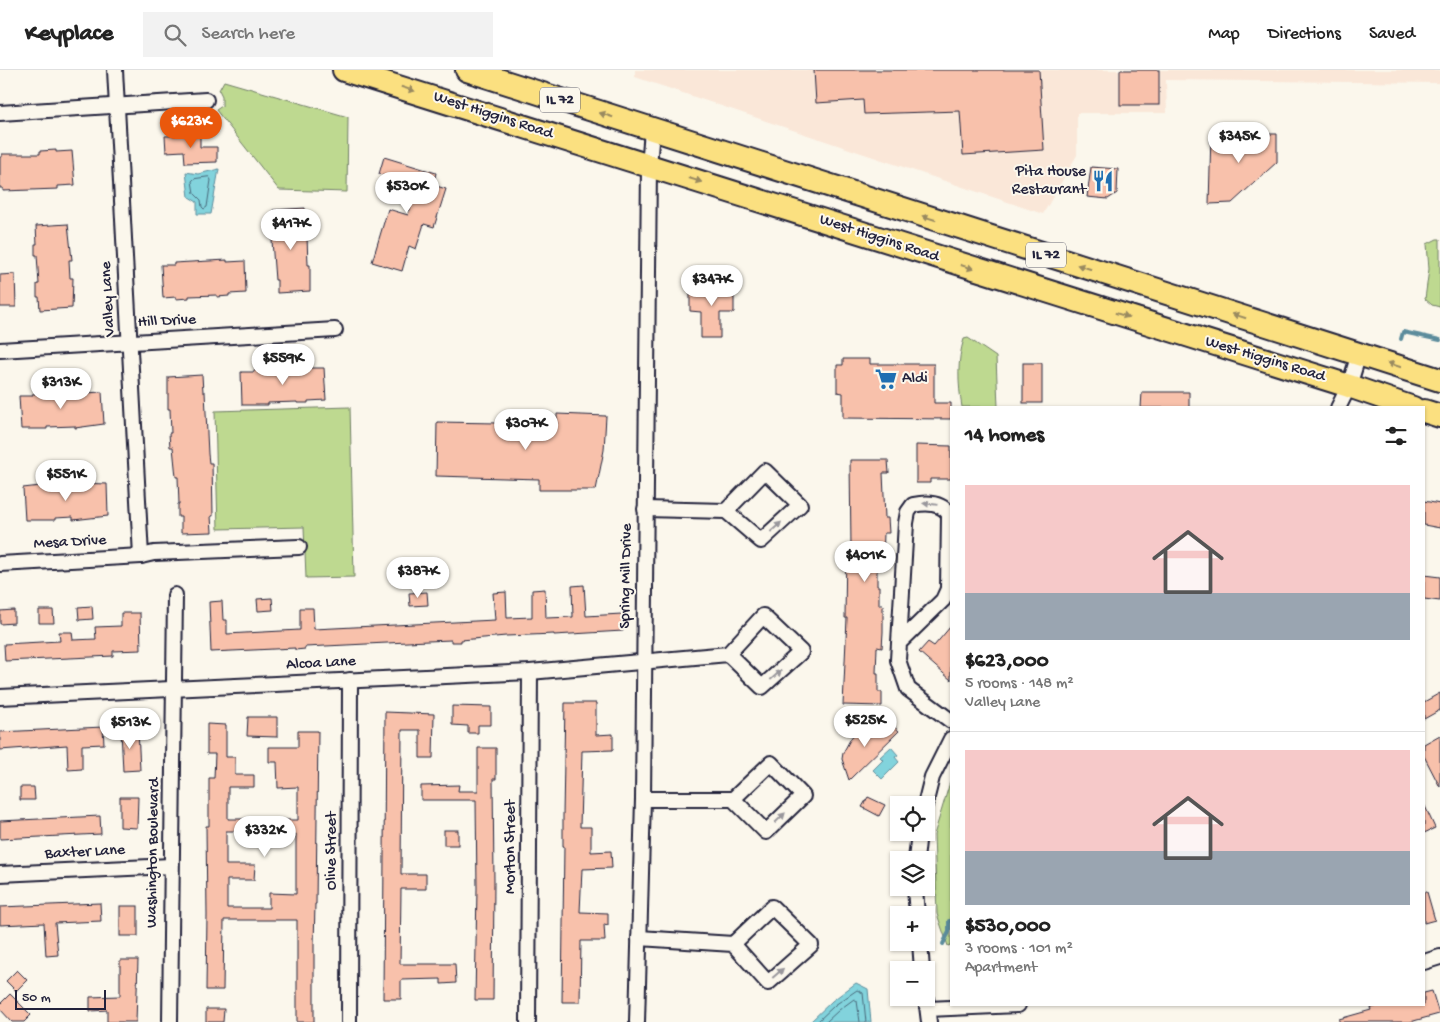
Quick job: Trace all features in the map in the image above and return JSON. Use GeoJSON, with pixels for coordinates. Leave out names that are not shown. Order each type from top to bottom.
{"type":"FeatureCollection","features":[{"type":"Feature","properties":{"kind":"main road","name":"West Higgins Road"},"geometry":{"type":"LineString","coordinates":[[344,70],[1349,386],[1407,406]]}},
{"type":"Feature","properties":{"kind":"main road","name":"West Higgins Road"},"geometry":{"type":"LineString","coordinates":[[467,70],[1440,380]]}},
{"type":"Feature","properties":{"kind":"main road"},"geometry":{"type":"LineString","coordinates":[[1425,411],[1440,416]]}},
{"type":"Feature","properties":{"kind":"street","name":"Valley Lane"},"geometry":{"type":"LineString","coordinates":[[115,70],[141,556]]}},
{"type":"Feature","properties":{"kind":"street"},"geometry":{"type":"LineString","coordinates":[[0,113],[206,100]]}},
{"type":"Feature","properties":{"kind":"street","name":"Spring Mill Drive"},"geometry":{"type":"LineString","coordinates":[[637,1022],[643,800],[649,166],[652,130]]}},
{"type":"Feature","properties":{"kind":"street","name":"Hill Drive"},"geometry":{"type":"LineString","coordinates":[[0,350],[335,330]]}},
{"type":"Feature","properties":{"kind":"street"},"geometry":{"type":"LineString","coordinates":[[1339,406],[1349,386],[1359,354]]}},
{"type":"Feature","properties":{"kind":"street"},"geometry":{"type":"LineString","coordinates":[[645,509],[726,511],[761,541],[800,505],[765,471],[726,511]]}},
{"type":"Feature","properties":{"kind":"street"},"geometry":{"type":"LineString","coordinates":[[899,643],[943,600],[948,589],[949,514],[945,509],[932,503],[913,505],[908,512],[906,523],[898,660],[908,689],[950,720]]}},
{"type":"Feature","properties":{"kind":"street","name":"Mesa Drive"},"geometry":{"type":"LineString","coordinates":[[0,564],[141,556],[154,553],[299,548]]}},
{"type":"Feature","properties":{"kind":"street","name":"Washington Boulevard"},"geometry":{"type":"LineString","coordinates":[[170,1022],[175,595]]}},
{"type":"Feature","properties":{"kind":"street"},"geometry":{"type":"LineString","coordinates":[[763,616],[802,652],[762,687],[728,654],[763,616]]}},
{"type":"Feature","properties":{"kind":"street","name":"Alcoa Lane"},"geometry":{"type":"LineString","coordinates":[[0,697],[530,672],[728,654]]}},
{"type":"Feature","properties":{"kind":"street","name":"Morton Street"},"geometry":{"type":"LineString","coordinates":[[528,1022],[530,672]]}},
{"type":"Feature","properties":{"kind":"street","name":"Olive Street"},"geometry":{"type":"LineString","coordinates":[[348,1022],[350,680]]}},
{"type":"Feature","properties":{"kind":"street"},"geometry":{"type":"LineString","coordinates":[[927,796],[932,777],[950,741]]}},
{"type":"Feature","properties":{"kind":"street"},"geometry":{"type":"LineString","coordinates":[[643,800],[733,800],[766,832],[803,796],[771,763],[733,800]]}},
{"type":"Feature","properties":{"kind":"street","name":"Baxter Lane"},"geometry":{"type":"LineString","coordinates":[[0,874],[171,866]]}},
{"type":"Feature","properties":{"kind":"street"},"geometry":{"type":"LineString","coordinates":[[639,938],[733,944],[768,983],[811,945],[772,908],[733,944]]}},
{"type":"Feature","properties":{"kind":"street"},"geometry":{"type":"LineString","coordinates":[[1425,962],[1440,957]]}},
{"type":"Feature","properties":{"kind":"street"},"geometry":{"type":"LineString","coordinates":[[928,1010],[1000,1006]]}},
{"type":"Feature","properties":{"kind":"shaded area"},"geometry":{"type":"Polygon","coordinates":[[[635,70],[1440,70],[1440,83],[1166,80],[1167,113],[1077,113],[1077,155],[1043,214],[635,77],[635,70]]]}},
{"type":"Feature","properties":{"kind":"green space"},"geometry":{"type":"Polygon","coordinates":[[[224,81],[348,117],[347,192],[279,190],[216,110],[222,106],[222,96],[219,90],[224,81]]]}},
{"type":"Feature","properties":{"kind":"green space"},"geometry":{"type":"Polygon","coordinates":[[[1440,239],[1440,307],[1432,305],[1425,299],[1429,269],[1427,244],[1440,239]]]}},
{"type":"Feature","properties":{"kind":"green space"},"geometry":{"type":"Polygon","coordinates":[[[968,338],[996,357],[998,406],[962,406],[959,364],[964,339],[968,338]]]}},
{"type":"Feature","properties":{"kind":"green space"},"geometry":{"type":"Polygon","coordinates":[[[350,407],[354,577],[306,578],[304,527],[218,529],[215,411],[350,407]]]}},
{"type":"Feature","properties":{"kind":"green space"},"geometry":{"type":"Polygon","coordinates":[[[950,782],[950,945],[948,946],[937,914],[935,832],[950,782]]]}},
{"type":"Feature","properties":{"kind":"water"},"geometry":{"type":"Polygon","coordinates":[[[219,169],[211,214],[197,214],[197,202],[189,197],[186,172],[198,174],[219,169]]]}},
{"type":"Feature","properties":{"kind":"water"},"geometry":{"type":"Polygon","coordinates":[[[891,747],[898,755],[895,757],[899,762],[882,779],[873,770],[883,760],[880,757],[891,747]]]}},
{"type":"Feature","properties":{"kind":"water"},"geometry":{"type":"Polygon","coordinates":[[[856,983],[868,989],[871,1022],[810,1022],[832,1001],[856,983]]]}},
{"type":"Feature","properties":{"kind":"building"},"geometry":{"type":"Polygon","coordinates":[[[814,70],[1039,70],[1044,150],[963,155],[960,111],[864,114],[863,100],[816,103],[814,70]]]}},
{"type":"Feature","properties":{"kind":"building"},"geometry":{"type":"Polygon","coordinates":[[[1120,70],[1159,70],[1159,105],[1120,105],[1120,70]]]}},
{"type":"Feature","properties":{"kind":"building"},"geometry":{"type":"Polygon","coordinates":[[[1211,134],[1277,134],[1277,162],[1232,203],[1209,204],[1211,134]]]}},
{"type":"Feature","properties":{"kind":"building"},"geometry":{"type":"Polygon","coordinates":[[[200,135],[200,147],[217,147],[217,162],[185,163],[184,151],[166,152],[165,136],[200,135]]]}},
{"type":"Feature","properties":{"kind":"building"},"geometry":{"type":"Polygon","coordinates":[[[56,150],[56,152],[72,151],[75,185],[58,186],[58,189],[3,191],[3,188],[0,188],[0,157],[2,157],[2,154],[40,154],[40,151],[56,150]]]}},
{"type":"Feature","properties":{"kind":"building"},"geometry":{"type":"Polygon","coordinates":[[[384,157],[436,173],[433,185],[446,189],[434,227],[424,224],[416,249],[409,246],[402,271],[372,262],[388,209],[408,215],[418,186],[379,174],[384,157]]]}},
{"type":"Feature","properties":{"kind":"building","name":"Pita House Restaurant"},"geometry":{"type":"Polygon","coordinates":[[[1091,167],[1118,169],[1117,193],[1108,199],[1087,197],[1091,167]]]}},
{"type":"Feature","properties":{"kind":"building"},"geometry":{"type":"Polygon","coordinates":[[[305,208],[306,226],[308,226],[310,291],[277,293],[271,227],[273,227],[273,210],[305,208]]]}},
{"type":"Feature","properties":{"kind":"building"},"geometry":{"type":"Polygon","coordinates":[[[68,224],[72,260],[69,260],[70,278],[73,278],[72,308],[40,310],[39,297],[37,297],[37,284],[39,284],[37,255],[35,255],[35,244],[37,244],[36,226],[68,224]]]}},
{"type":"Feature","properties":{"kind":"building"},"geometry":{"type":"Polygon","coordinates":[[[227,260],[227,262],[245,261],[246,293],[217,297],[217,295],[189,296],[189,298],[176,299],[176,297],[163,298],[161,265],[227,260]]]}},
{"type":"Feature","properties":{"kind":"building"},"geometry":{"type":"Polygon","coordinates":[[[15,274],[16,307],[0,307],[0,275],[15,274]]]}},
{"type":"Feature","properties":{"kind":"building"},"geometry":{"type":"Polygon","coordinates":[[[690,285],[734,286],[734,313],[720,313],[720,338],[701,338],[701,312],[690,311],[690,285]]]}},
{"type":"Feature","properties":{"kind":"building","name":"Aldi"},"geometry":{"type":"Polygon","coordinates":[[[843,359],[870,359],[870,364],[934,364],[934,403],[951,403],[950,419],[843,418],[843,393],[837,392],[837,365],[843,365],[843,359]]]}},
{"type":"Feature","properties":{"kind":"building"},"geometry":{"type":"Polygon","coordinates":[[[1023,363],[1042,363],[1042,403],[1023,403],[1023,363]]]}},
{"type":"Feature","properties":{"kind":"building"},"geometry":{"type":"Polygon","coordinates":[[[307,366],[307,368],[324,368],[326,400],[308,401],[308,403],[242,405],[241,372],[307,366]]]}},
{"type":"Feature","properties":{"kind":"building"},"geometry":{"type":"Polygon","coordinates":[[[202,375],[203,392],[205,392],[209,463],[212,463],[212,532],[181,533],[181,517],[178,517],[178,477],[176,477],[173,447],[170,447],[168,377],[202,375]]]}},
{"type":"Feature","properties":{"kind":"building"},"geometry":{"type":"Polygon","coordinates":[[[85,391],[85,393],[102,392],[104,424],[75,428],[75,426],[21,429],[19,396],[85,391]]]}},
{"type":"Feature","properties":{"kind":"building"},"geometry":{"type":"Polygon","coordinates":[[[1142,392],[1189,392],[1189,406],[1141,406],[1142,392]]]}},
{"type":"Feature","properties":{"kind":"building"},"geometry":{"type":"Polygon","coordinates":[[[557,414],[606,416],[604,450],[596,490],[539,490],[539,479],[436,476],[437,422],[557,424],[557,414]]]}},
{"type":"Feature","properties":{"kind":"building"},"geometry":{"type":"Polygon","coordinates":[[[916,445],[950,446],[950,479],[930,479],[930,483],[916,483],[916,445]]]}},
{"type":"Feature","properties":{"kind":"building"},"geometry":{"type":"Polygon","coordinates":[[[850,460],[888,460],[889,473],[883,473],[885,518],[888,518],[889,533],[884,533],[883,560],[877,560],[879,605],[883,605],[883,632],[882,648],[877,647],[876,673],[878,673],[878,692],[882,692],[882,706],[843,705],[847,618],[845,618],[846,547],[851,547],[850,460]]]}},
{"type":"Feature","properties":{"kind":"building"},"geometry":{"type":"Polygon","coordinates":[[[77,483],[107,484],[108,516],[73,520],[73,517],[55,518],[55,520],[25,520],[23,488],[49,485],[49,487],[77,485],[77,483]]]}},
{"type":"Feature","properties":{"kind":"building"},"geometry":{"type":"Polygon","coordinates":[[[1425,501],[1440,504],[1440,528],[1425,525],[1425,501]]]}},
{"type":"Feature","properties":{"kind":"building"},"geometry":{"type":"Polygon","coordinates":[[[1425,575],[1440,577],[1440,601],[1425,599],[1425,575]]]}},
{"type":"Feature","properties":{"kind":"building"},"geometry":{"type":"Polygon","coordinates":[[[584,585],[586,616],[622,614],[623,631],[506,636],[461,640],[461,642],[451,642],[451,640],[305,647],[305,649],[295,650],[295,648],[211,652],[209,602],[222,601],[223,620],[227,620],[227,634],[300,630],[300,608],[313,608],[314,629],[495,620],[493,593],[506,592],[507,618],[532,617],[532,590],[545,589],[546,618],[573,617],[572,586],[584,585]]]}},
{"type":"Feature","properties":{"kind":"building"},"geometry":{"type":"Polygon","coordinates":[[[427,592],[428,605],[410,606],[409,593],[427,592]]]}},
{"type":"Feature","properties":{"kind":"building"},"geometry":{"type":"Polygon","coordinates":[[[272,598],[273,610],[258,611],[257,599],[272,598]]]}},
{"type":"Feature","properties":{"kind":"building"},"geometry":{"type":"Polygon","coordinates":[[[92,606],[93,619],[79,620],[78,607],[92,606]]]}},
{"type":"Feature","properties":{"kind":"building"},"geometry":{"type":"Polygon","coordinates":[[[14,610],[14,623],[0,624],[0,611],[14,610]]]}},
{"type":"Feature","properties":{"kind":"building"},"geometry":{"type":"Polygon","coordinates":[[[39,610],[53,610],[54,623],[39,623],[39,610]]]}},
{"type":"Feature","properties":{"kind":"building"},"geometry":{"type":"Polygon","coordinates":[[[121,613],[140,613],[141,650],[113,651],[113,656],[5,661],[4,644],[60,641],[59,632],[72,632],[73,640],[96,639],[95,627],[121,626],[121,613]]]}},
{"type":"Feature","properties":{"kind":"building"},"geometry":{"type":"Polygon","coordinates":[[[950,627],[950,679],[919,652],[928,642],[934,646],[950,627]]]}},
{"type":"Feature","properties":{"kind":"building"},"geometry":{"type":"Polygon","coordinates":[[[1440,693],[1440,710],[1425,718],[1425,701],[1440,693]]]}},
{"type":"Feature","properties":{"kind":"building"},"geometry":{"type":"Polygon","coordinates":[[[565,703],[596,703],[596,735],[613,734],[613,750],[582,751],[580,827],[591,827],[591,852],[611,851],[612,868],[582,869],[580,912],[608,913],[608,925],[604,924],[605,941],[581,941],[580,1002],[562,1002],[565,703]]]}},
{"type":"Feature","properties":{"kind":"building"},"geometry":{"type":"Polygon","coordinates":[[[452,706],[491,707],[491,725],[478,725],[478,733],[468,733],[468,726],[452,725],[452,706]]]}},
{"type":"Feature","properties":{"kind":"building"},"geometry":{"type":"Polygon","coordinates":[[[385,712],[434,714],[433,758],[420,758],[420,730],[402,730],[401,874],[426,874],[426,889],[401,889],[400,964],[455,964],[456,983],[441,984],[441,979],[401,980],[401,999],[383,999],[385,712]]]}},
{"type":"Feature","properties":{"kind":"building"},"geometry":{"type":"Polygon","coordinates":[[[248,717],[277,717],[277,737],[247,736],[248,717]]]}},
{"type":"Feature","properties":{"kind":"building"},"geometry":{"type":"Polygon","coordinates":[[[207,724],[226,725],[226,757],[235,757],[235,775],[254,775],[254,787],[228,787],[228,819],[249,819],[249,831],[226,831],[226,865],[255,865],[254,880],[227,880],[227,908],[269,908],[269,893],[296,894],[296,834],[272,834],[272,820],[298,820],[298,787],[278,788],[277,762],[269,762],[269,747],[298,747],[298,731],[318,731],[314,1022],[297,1022],[297,920],[224,920],[223,990],[206,990],[206,826],[209,826],[209,778],[214,778],[215,754],[207,754],[207,724]]]}},
{"type":"Feature","properties":{"kind":"building"},"geometry":{"type":"Polygon","coordinates":[[[892,725],[899,731],[849,780],[842,759],[851,738],[856,732],[871,728],[881,729],[881,734],[892,725]]]}},
{"type":"Feature","properties":{"kind":"building"},"geometry":{"type":"Polygon","coordinates":[[[103,727],[104,744],[82,745],[82,769],[68,770],[67,745],[0,750],[0,732],[103,727]]]}},
{"type":"Feature","properties":{"kind":"building"},"geometry":{"type":"Polygon","coordinates":[[[138,730],[140,770],[123,771],[121,731],[138,730]]]}},
{"type":"Feature","properties":{"kind":"building"},"geometry":{"type":"Polygon","coordinates":[[[1440,735],[1440,787],[1425,758],[1425,743],[1440,735]]]}},
{"type":"Feature","properties":{"kind":"building"},"geometry":{"type":"Polygon","coordinates":[[[478,748],[496,748],[496,779],[493,779],[493,1000],[475,1000],[476,800],[421,800],[421,786],[459,785],[458,791],[478,791],[478,748]]]}},
{"type":"Feature","properties":{"kind":"building"},"geometry":{"type":"Polygon","coordinates":[[[20,787],[34,787],[35,800],[20,800],[20,787]]]}},
{"type":"Feature","properties":{"kind":"building"},"geometry":{"type":"Polygon","coordinates":[[[120,797],[138,797],[137,828],[120,827],[120,797]]]}},
{"type":"Feature","properties":{"kind":"building"},"geometry":{"type":"Polygon","coordinates":[[[868,797],[885,805],[879,816],[862,807],[868,797]]]}},
{"type":"Feature","properties":{"kind":"building"},"geometry":{"type":"Polygon","coordinates":[[[1425,806],[1435,828],[1425,833],[1425,806]]]}},
{"type":"Feature","properties":{"kind":"building"},"geometry":{"type":"Polygon","coordinates":[[[100,816],[101,834],[0,839],[0,821],[100,816]]]}},
{"type":"Feature","properties":{"kind":"building"},"geometry":{"type":"Polygon","coordinates":[[[444,830],[458,830],[458,845],[444,845],[444,830]]]}},
{"type":"Feature","properties":{"kind":"building"},"geometry":{"type":"Polygon","coordinates":[[[1425,892],[1427,892],[1435,920],[1425,923],[1425,892]]]}},
{"type":"Feature","properties":{"kind":"building"},"geometry":{"type":"Polygon","coordinates":[[[100,903],[101,921],[55,923],[58,955],[46,956],[44,923],[0,925],[0,907],[100,903]]]}},
{"type":"Feature","properties":{"kind":"building"},"geometry":{"type":"Polygon","coordinates":[[[120,906],[138,906],[138,936],[120,936],[120,906]]]}},
{"type":"Feature","properties":{"kind":"building"},"geometry":{"type":"Polygon","coordinates":[[[120,960],[138,960],[136,1022],[107,1022],[107,1010],[90,1011],[90,997],[120,996],[120,960]]]}},
{"type":"Feature","properties":{"kind":"building"},"geometry":{"type":"Polygon","coordinates":[[[17,970],[27,980],[16,991],[6,981],[17,970]]]}},
{"type":"Feature","properties":{"kind":"building"},"geometry":{"type":"Polygon","coordinates":[[[1432,991],[1439,1014],[1410,1022],[1339,1022],[1339,1019],[1379,1006],[1425,1006],[1425,993],[1432,991]]]}},
{"type":"Feature","properties":{"kind":"building"},"geometry":{"type":"Polygon","coordinates":[[[10,994],[31,1015],[24,1022],[12,1022],[0,1009],[0,1004],[10,994]]]}},
{"type":"Feature","properties":{"kind":"building"},"geometry":{"type":"Polygon","coordinates":[[[206,1009],[224,1009],[223,1022],[206,1022],[206,1009]]]}},
{"type":"Feature","properties":{"kind":"waterway"},"geometry":{"type":"LineString","coordinates":[[1401,339],[1403,332],[1440,340]]}},
{"type":"Feature","properties":{"kind":"waterway"},"geometry":{"type":"LineString","coordinates":[[943,944],[949,932],[950,921]]}},
{"type":"Feature","properties":{"kind":"place","name":"Pita House Restaurant"},"geometry":{"type":"Point","coordinates":[1103,181]}},
{"type":"Feature","properties":{"kind":"place","name":"Aldi"},"geometry":{"type":"Point","coordinates":[886,379]}}]}
